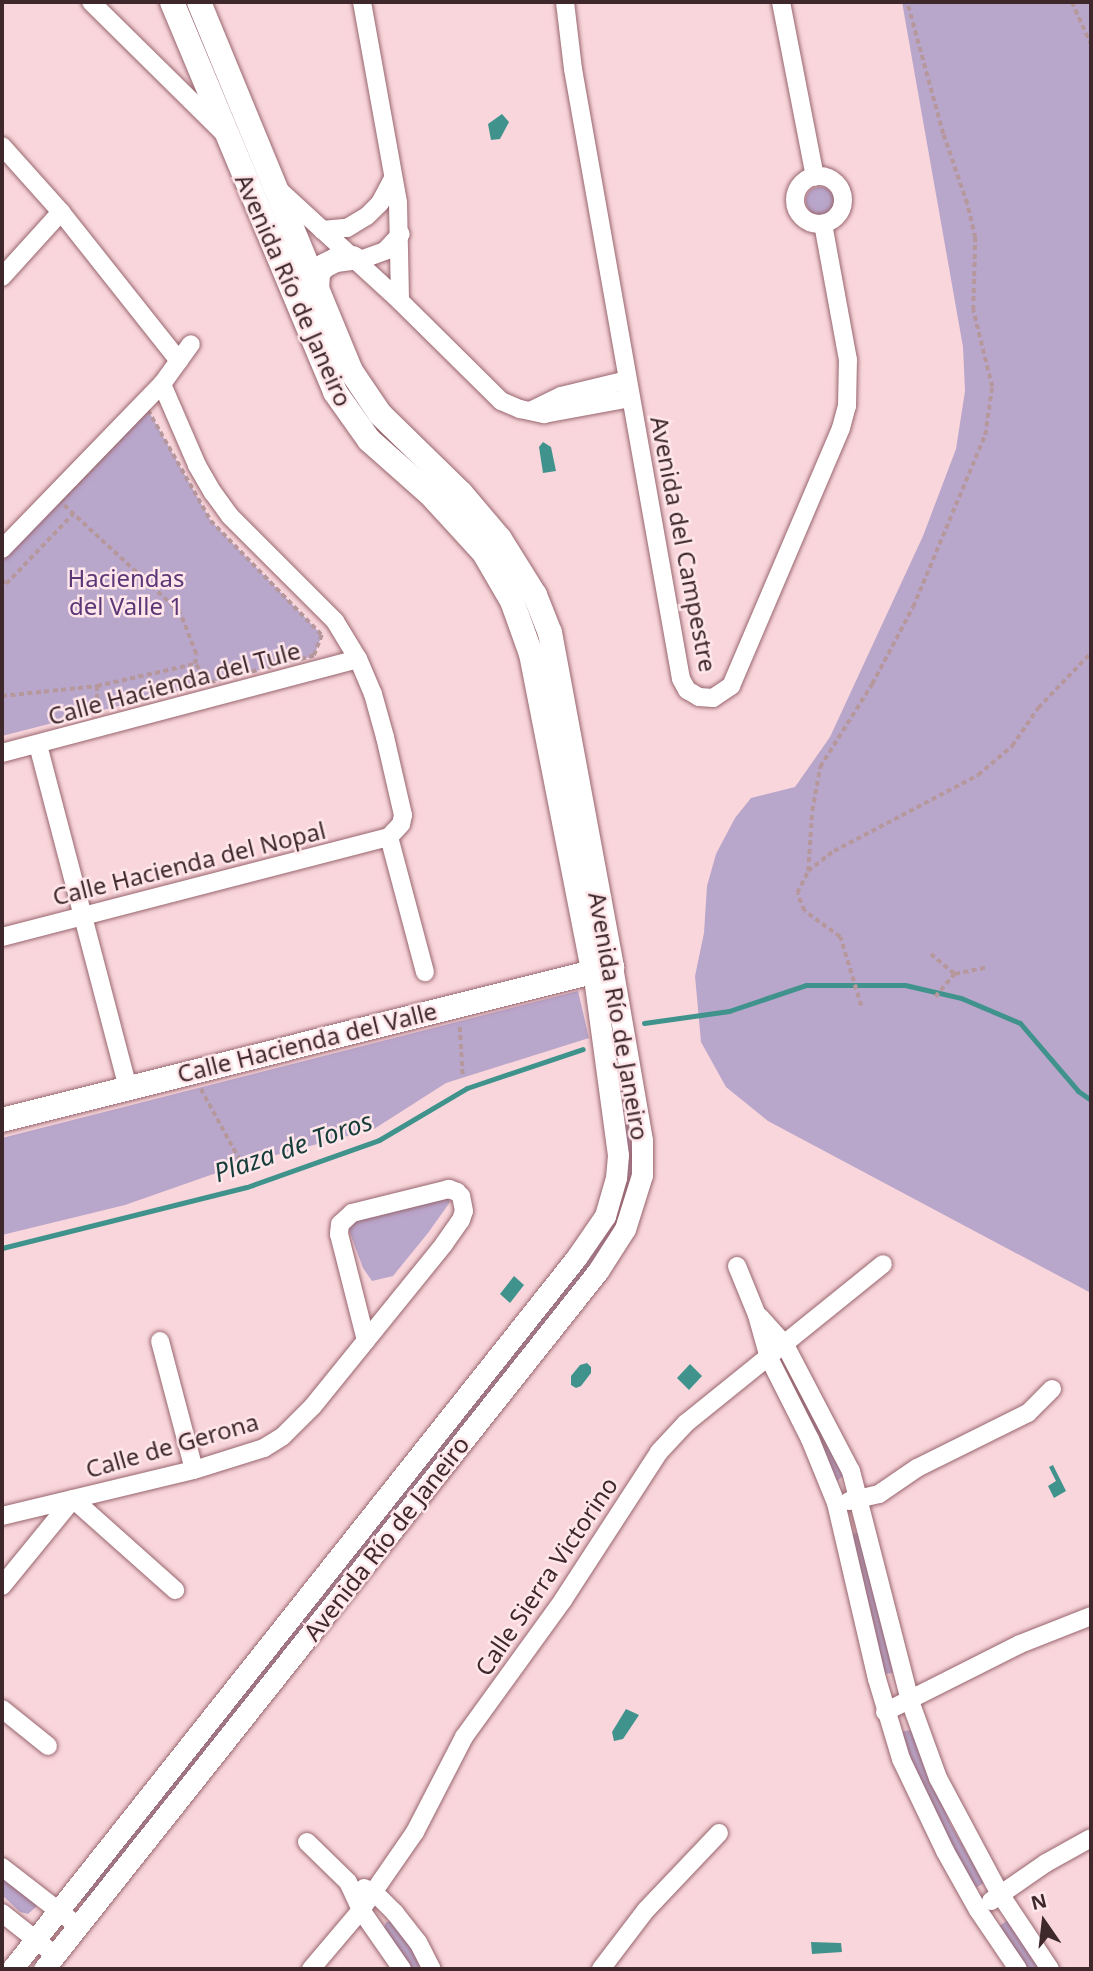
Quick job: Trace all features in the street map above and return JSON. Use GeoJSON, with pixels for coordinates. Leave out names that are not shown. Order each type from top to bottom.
{"type":"FeatureCollection","features":[{"type":"Feature","properties":{"kind":"main road","name":"Avenida Río de Janeiro"},"geometry":{"type":"LineString","coordinates":[[172,2],[335,393],[369,440],[430,494],[484,553],[499,576],[517,614],[531,654],[602,969]]}},
{"type":"Feature","properties":{"kind":"main road"},"geometry":{"type":"LineString","coordinates":[[199,2],[273,184]]}},
{"type":"Feature","properties":{"kind":"main road","name":"Avenida Río de Janeiro"},"geometry":{"type":"LineString","coordinates":[[273,184],[351,371],[367,397],[399,434],[461,493],[500,538],[536,595],[550,633],[602,969]]}},
{"type":"Feature","properties":{"kind":"main road"},"geometry":{"type":"LineString","coordinates":[[317,291],[318,273],[324,266],[336,260],[353,258]]}},
{"type":"Feature","properties":{"kind":"main road","name":"Calle Hacienda del Valle"},"geometry":{"type":"LineString","coordinates":[[2,1120],[602,969]]}},
{"type":"Feature","properties":{"kind":"street"},"geometry":{"type":"LineString","coordinates":[[91,2],[273,184]]}},
{"type":"Feature","properties":{"kind":"street"},"geometry":{"type":"LineString","coordinates":[[362,2],[401,234],[400,301]]}},
{"type":"Feature","properties":{"kind":"street","name":"Avenida del Campestre"},"geometry":{"type":"LineString","coordinates":[[565,2],[573,69],[681,679],[687,690],[699,697],[713,698],[731,686],[841,428],[847,406],[848,360],[823,224]]}},
{"type":"Feature","properties":{"kind":"street"},"geometry":{"type":"LineString","coordinates":[[781,2],[815,177]]}},
{"type":"Feature","properties":{"kind":"street"},"geometry":{"type":"LineString","coordinates":[[2,146],[61,212],[178,361]]}},
{"type":"Feature","properties":{"kind":"street"},"geometry":{"type":"LineString","coordinates":[[815,177],[829,178],[842,193],[839,213],[823,224],[808,221],[796,204],[802,183],[815,177]]}},
{"type":"Feature","properties":{"kind":"street","name":"Avenida Río de Janeiro"},"geometry":{"type":"LineString","coordinates":[[322,230],[347,228],[367,216],[380,203],[392,180]]}},
{"type":"Feature","properties":{"kind":"street","name":"Avenida Río de Janeiro"},"geometry":{"type":"LineString","coordinates":[[273,184],[400,301],[501,401],[520,410],[532,410],[561,396],[629,389]]}},
{"type":"Feature","properties":{"kind":"street"},"geometry":{"type":"LineString","coordinates":[[2,276],[61,212]]}},
{"type":"Feature","properties":{"kind":"street"},"geometry":{"type":"LineString","coordinates":[[353,258],[363,259],[385,251],[401,234]]}},
{"type":"Feature","properties":{"kind":"street"},"geometry":{"type":"LineString","coordinates":[[2,549],[162,384],[191,344]]}},
{"type":"Feature","properties":{"kind":"street"},"geometry":{"type":"LineString","coordinates":[[162,384],[197,465],[230,516],[335,621],[358,659],[373,694],[403,815],[401,824],[389,837],[425,972]]}},
{"type":"Feature","properties":{"kind":"street","name":"Calle Hacienda del Tule"},"geometry":{"type":"LineString","coordinates":[[2,753],[358,659]]}},
{"type":"Feature","properties":{"kind":"street"},"geometry":{"type":"LineString","coordinates":[[38,745],[128,1087]]}},
{"type":"Feature","properties":{"kind":"street","name":"Calle Hacienda del Nopal"},"geometry":{"type":"LineString","coordinates":[[2,937],[389,837]]}},
{"type":"Feature","properties":{"kind":"street","name":"Avenida Río de Janeiro"},"geometry":{"type":"LineString","coordinates":[[12,1969],[576,1258],[604,1216],[616,1178],[618,1155],[602,969]]}},
{"type":"Feature","properties":{"kind":"street","name":"Avenida Río de Janeiro"},"geometry":{"type":"LineString","coordinates":[[49,1962],[598,1271],[625,1229],[642,1175],[642,1140],[602,969]]}},
{"type":"Feature","properties":{"kind":"street","name":"Calle de Gerona"},"geometry":{"type":"LineString","coordinates":[[2,1516],[194,1470],[264,1448],[283,1436],[313,1406],[366,1340],[461,1220],[464,1211],[461,1196],[457,1192],[449,1189],[352,1213],[340,1224],[339,1234],[366,1340]]}},
{"type":"Feature","properties":{"kind":"street","name":"Calle Sierra Victorino"},"geometry":{"type":"LineString","coordinates":[[311,1969],[361,1910],[415,1832],[464,1737],[563,1600],[659,1452],[686,1423],[883,1264]]}},
{"type":"Feature","properties":{"kind":"street"},"geometry":{"type":"LineString","coordinates":[[737,1266],[757,1314],[769,1358],[810,1439],[836,1503],[885,1712],[920,1803],[978,1910],[1018,1969]]}},
{"type":"Feature","properties":{"kind":"street"},"geometry":{"type":"LineString","coordinates":[[757,1314],[785,1345],[851,1471],[910,1701],[938,1778],[1000,1894],[1050,1969]]}},
{"type":"Feature","properties":{"kind":"street"},"geometry":{"type":"LineString","coordinates":[[160,1341],[194,1470]]}},
{"type":"Feature","properties":{"kind":"street"},"geometry":{"type":"LineString","coordinates":[[836,1503],[878,1494],[917,1468],[1028,1413],[1052,1389]]}},
{"type":"Feature","properties":{"kind":"street"},"geometry":{"type":"LineString","coordinates":[[2,1586],[73,1499],[175,1590]]}},
{"type":"Feature","properties":{"kind":"street"},"geometry":{"type":"LineString","coordinates":[[885,1712],[1020,1644],[1091,1616]]}},
{"type":"Feature","properties":{"kind":"street"},"geometry":{"type":"LineString","coordinates":[[2,1709],[48,1746]]}},
{"type":"Feature","properties":{"kind":"street"},"geometry":{"type":"LineString","coordinates":[[601,1969],[646,1909],[719,1833]]}},
{"type":"Feature","properties":{"kind":"street"},"geometry":{"type":"LineString","coordinates":[[978,1910],[1046,1863],[1091,1838]]}},
{"type":"Feature","properties":{"kind":"street"},"geometry":{"type":"LineString","coordinates":[[307,1842],[348,1882],[361,1910],[402,1969]]}},
{"type":"Feature","properties":{"kind":"street"},"geometry":{"type":"LineString","coordinates":[[2,1867],[78,1926]]}},
{"type":"Feature","properties":{"kind":"street"},"geometry":{"type":"LineString","coordinates":[[348,1882],[374,1892],[418,1942],[432,1969]]}},
{"type":"Feature","properties":{"kind":"street"},"geometry":{"type":"LineString","coordinates":[[2,1913],[36,1940],[49,1962]]}},
{"type":"Feature","properties":{"kind":"path"},"geometry":{"type":"LineString","coordinates":[[861,1006],[840,937],[804,911],[797,892],[808,871],[811,811],[820,767],[872,684],[913,607],[985,435],[992,387],[973,310],[975,238],[907,2]]}},
{"type":"Feature","properties":{"kind":"path"},"geometry":{"type":"LineString","coordinates":[[1072,2],[1091,44]]}},
{"type":"Feature","properties":{"kind":"path"},"geometry":{"type":"LineString","coordinates":[[148,410],[211,521],[323,635],[314,656],[209,683],[195,664],[196,654],[180,612],[60,502],[148,410]]}},
{"type":"Feature","properties":{"kind":"path"},"geometry":{"type":"LineString","coordinates":[[2,589],[73,514]]}},
{"type":"Feature","properties":{"kind":"path"},"geometry":{"type":"LineString","coordinates":[[2,580],[6,584]]}},
{"type":"Feature","properties":{"kind":"path"},"geometry":{"type":"LineString","coordinates":[[808,871],[834,851],[978,775],[1012,746],[1038,708],[1091,653]]}},
{"type":"Feature","properties":{"kind":"path"},"geometry":{"type":"LineString","coordinates":[[2,696],[97,686],[195,664]]}},
{"type":"Feature","properties":{"kind":"path"},"geometry":{"type":"LineString","coordinates":[[931,954],[955,974]]}},
{"type":"Feature","properties":{"kind":"path"},"geometry":{"type":"LineString","coordinates":[[933,1000],[955,974],[987,967]]}},
{"type":"Feature","properties":{"kind":"path"},"geometry":{"type":"LineString","coordinates":[[459,1021],[463,1077]]}},
{"type":"Feature","properties":{"kind":"path"},"geometry":{"type":"LineString","coordinates":[[200,1087],[242,1164]]}},
{"type":"Feature","properties":{"kind":"green space"},"geometry":{"type":"Polygon","coordinates":[[[902,2],[1091,2],[1091,1293],[768,1121],[726,1087],[701,1042],[695,976],[704,933],[707,886],[716,854],[735,818],[751,798],[795,787],[830,737],[923,536],[956,449],[965,391],[963,347],[902,2]]]}},
{"type":"Feature","properties":{"kind":"green space"},"geometry":{"type":"Polygon","coordinates":[[[820,187],[830,191],[834,201],[830,211],[820,215],[810,211],[806,201],[810,191],[820,187]]]}},
{"type":"Feature","properties":{"kind":"green space","name":"Haciendas del Valle 1"},"geometry":{"type":"Polygon","coordinates":[[[148,410],[211,521],[322,635],[314,656],[2,736],[2,562],[148,410]]]}},
{"type":"Feature","properties":{"kind":"green space"},"geometry":{"type":"Polygon","coordinates":[[[607,981],[633,1157],[631,1181],[618,1223],[604,1247],[453,1442],[86,1903],[80,1898],[613,1212],[600,986],[607,981]]]}},
{"type":"Feature","properties":{"kind":"green space"},"geometry":{"type":"Polygon","coordinates":[[[578,991],[589,1038],[446,1083],[374,1129],[242,1164],[125,1205],[2,1235],[2,1138],[578,991]]]}},
{"type":"Feature","properties":{"kind":"green space"},"geometry":{"type":"Polygon","coordinates":[[[443,1191],[450,1202],[428,1233],[393,1276],[372,1281],[363,1268],[349,1230],[361,1208],[443,1191]]]}},
{"type":"Feature","properties":{"kind":"green space"},"geometry":{"type":"Polygon","coordinates":[[[792,1379],[844,1475],[836,1482],[785,1384],[792,1379]]]}},
{"type":"Feature","properties":{"kind":"green space"},"geometry":{"type":"Polygon","coordinates":[[[861,1532],[893,1673],[883,1674],[849,1535],[861,1532]]]}},
{"type":"Feature","properties":{"kind":"green space"},"geometry":{"type":"Polygon","coordinates":[[[911,1730],[951,1825],[984,1883],[974,1889],[920,1788],[899,1732],[911,1730]]]}},
{"type":"Feature","properties":{"kind":"green space"},"geometry":{"type":"Polygon","coordinates":[[[2,1873],[36,1897],[37,1906],[28,1914],[20,1912],[2,1895],[2,1873]]]}},
{"type":"Feature","properties":{"kind":"green space"},"geometry":{"type":"Polygon","coordinates":[[[1008,1920],[1042,1969],[1023,1969],[996,1928],[1008,1920]]]}},
{"type":"Feature","properties":{"kind":"green space"},"geometry":{"type":"Polygon","coordinates":[[[397,1921],[427,1969],[408,1969],[383,1930],[386,1922],[397,1921]]]}},
{"type":"Feature","properties":{"kind":"water"},"geometry":{"type":"Polygon","coordinates":[[[502,114],[509,122],[500,139],[491,140],[488,124],[502,114]]]}},
{"type":"Feature","properties":{"kind":"water"},"geometry":{"type":"Polygon","coordinates":[[[543,442],[551,447],[556,471],[543,473],[539,447],[543,442]]]}},
{"type":"Feature","properties":{"kind":"water"},"geometry":{"type":"Polygon","coordinates":[[[514,1276],[524,1285],[510,1303],[500,1294],[514,1276]]]}},
{"type":"Feature","properties":{"kind":"water"},"geometry":{"type":"Polygon","coordinates":[[[587,1363],[591,1367],[591,1373],[581,1386],[576,1388],[571,1385],[571,1376],[580,1365],[587,1363]]]}},
{"type":"Feature","properties":{"kind":"water"},"geometry":{"type":"Polygon","coordinates":[[[690,1364],[702,1376],[689,1390],[677,1378],[690,1364]]]}},
{"type":"Feature","properties":{"kind":"water"},"geometry":{"type":"Polygon","coordinates":[[[1053,1465],[1066,1491],[1054,1498],[1048,1486],[1056,1481],[1049,1467],[1053,1465]]]}},
{"type":"Feature","properties":{"kind":"water"},"geometry":{"type":"Polygon","coordinates":[[[626,1709],[639,1715],[623,1739],[614,1741],[612,1732],[626,1709]]]}},
{"type":"Feature","properties":{"kind":"water"},"geometry":{"type":"Polygon","coordinates":[[[811,1942],[841,1943],[842,1952],[812,1954],[811,1942]]]}},
{"type":"Feature","properties":{"kind":"waterway","name":"Plaza de Toros"},"geometry":{"type":"LineString","coordinates":[[644,1023],[729,1011],[806,985],[905,985],[961,998],[1020,1023],[1078,1091],[1091,1100]]}},
{"type":"Feature","properties":{"kind":"waterway","name":"Plaza de Toros"},"geometry":{"type":"LineString","coordinates":[[2,1248],[247,1187],[379,1140],[467,1088],[583,1049]]}}]}
